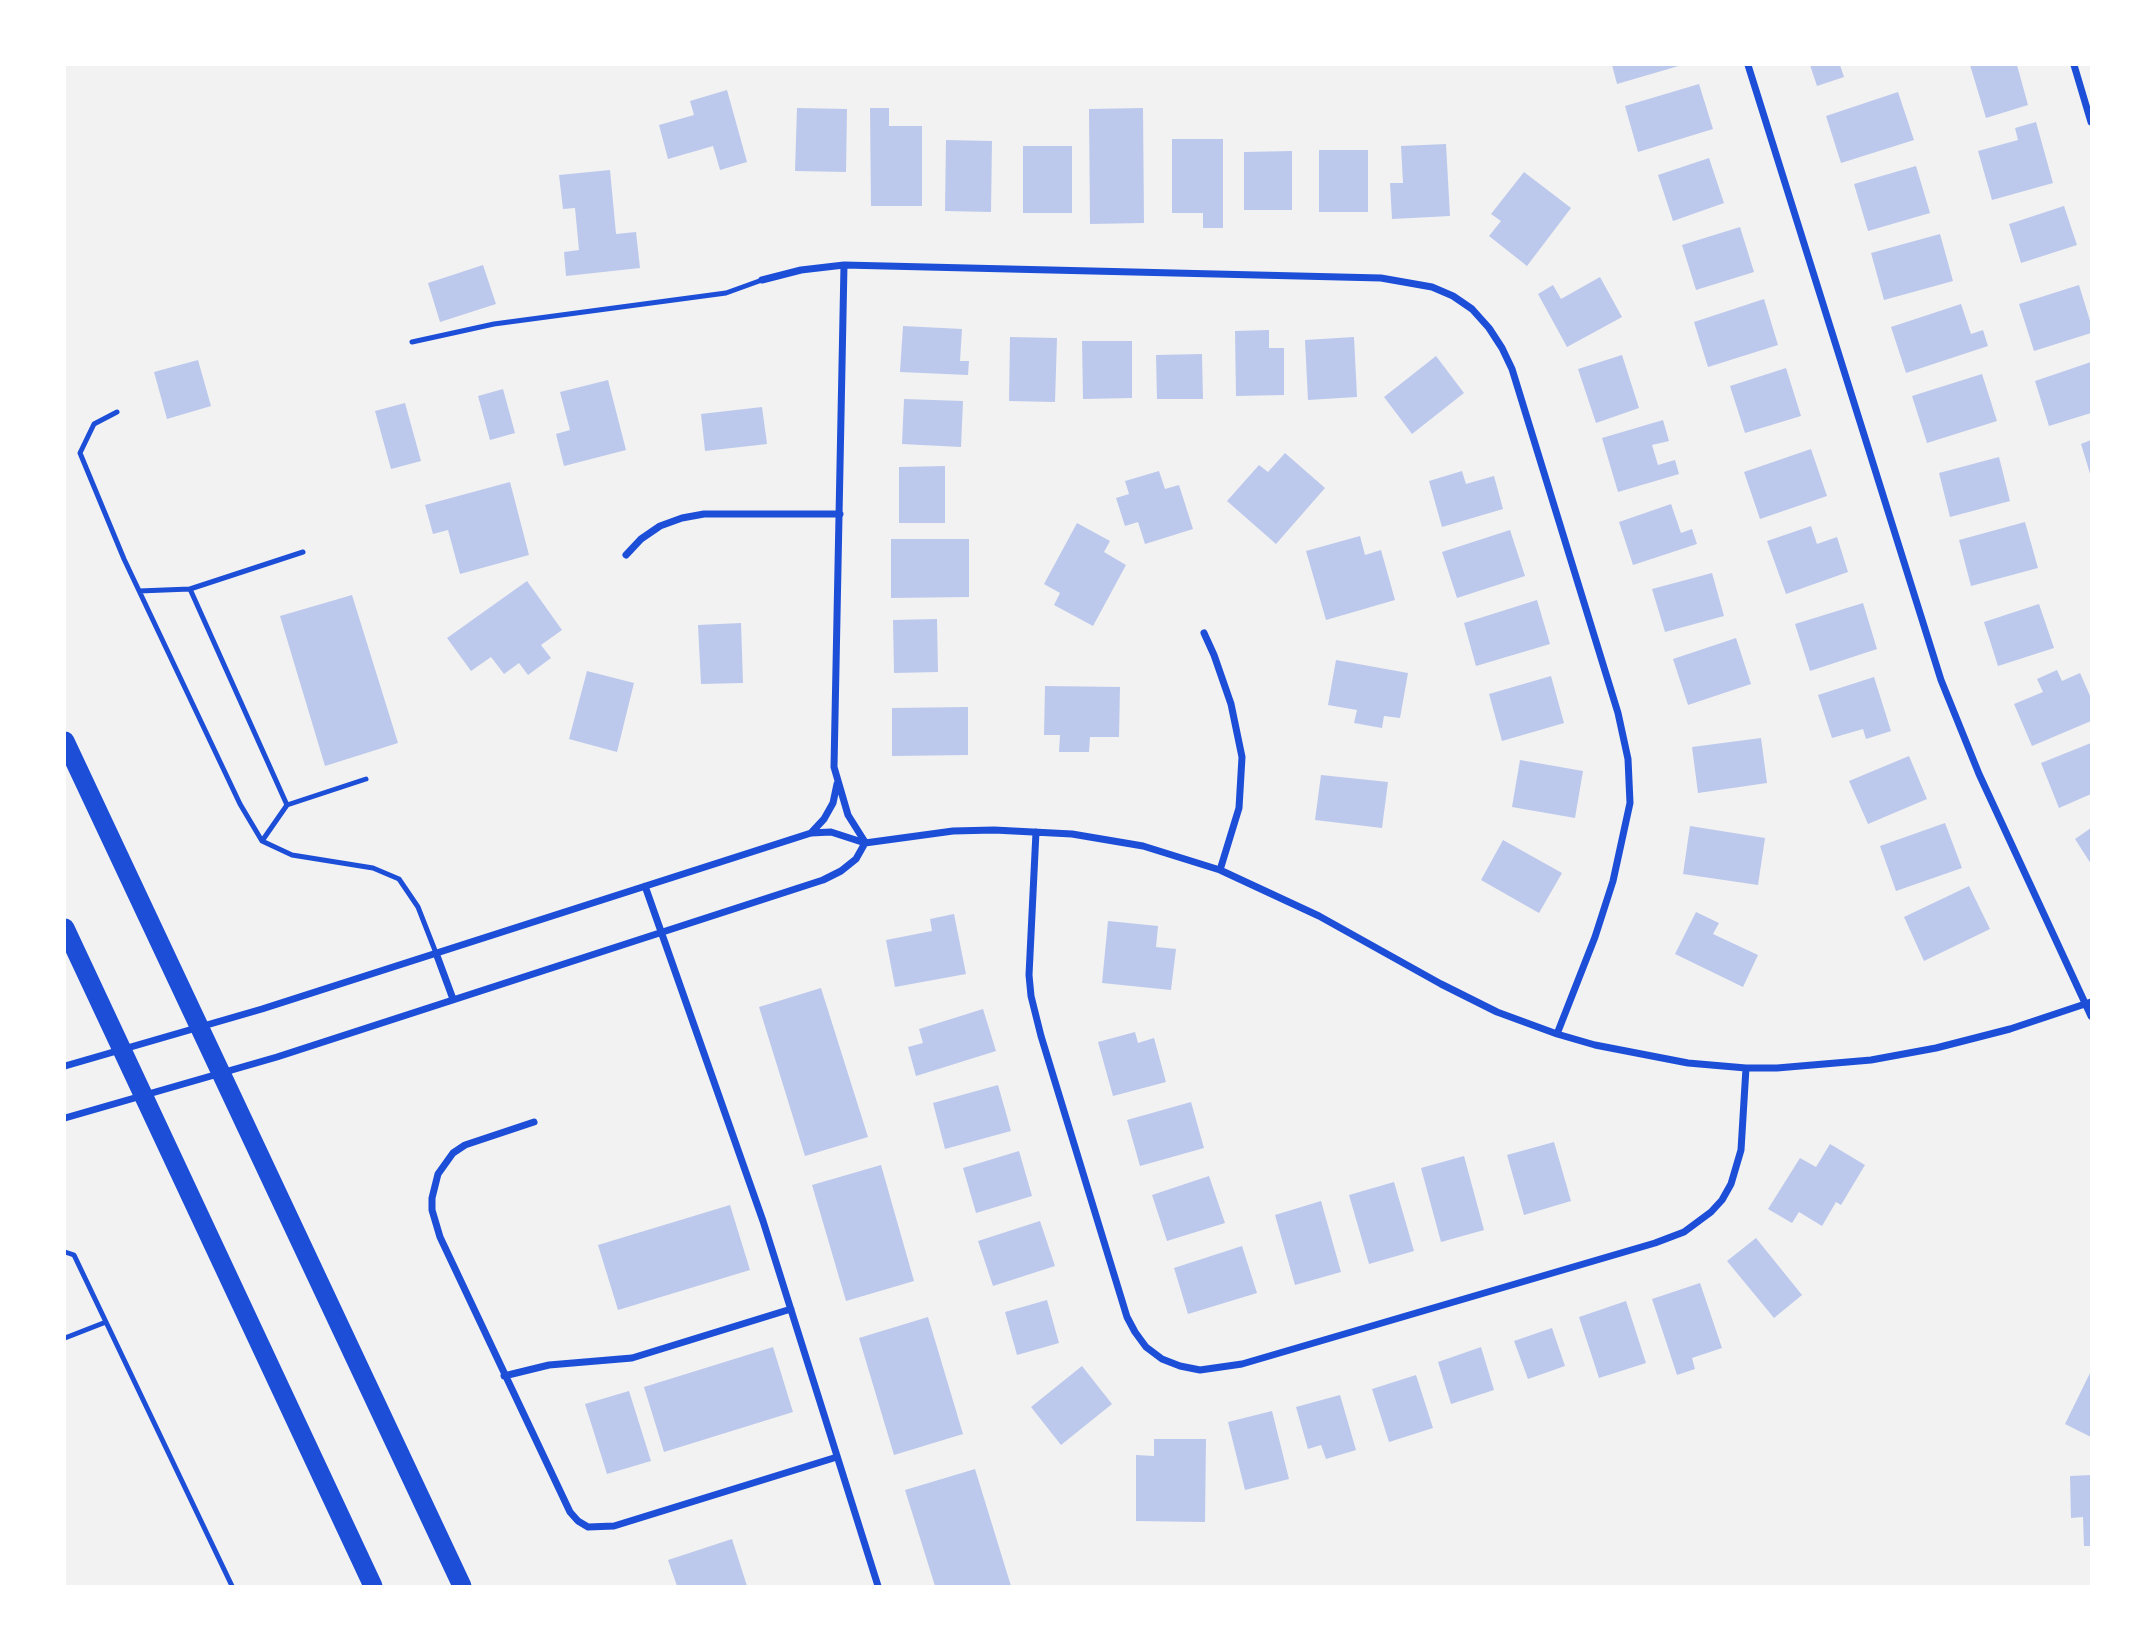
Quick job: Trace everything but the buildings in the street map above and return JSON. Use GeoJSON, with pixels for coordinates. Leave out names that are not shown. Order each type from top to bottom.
{"type":"FeatureCollection","features":[{"type":"Feature","properties":{"kind":"highway"},"geometry":{"type":"LineString","coordinates":[[65,741],[462,1586]]}},
{"type":"Feature","properties":{"kind":"highway"},"geometry":{"type":"LineString","coordinates":[[65,928],[373,1586]]}},
{"type":"Feature","properties":{"kind":"street"},"geometry":{"type":"LineString","coordinates":[[1748,65],[1941,680],[1979,774],[2088,1003],[2091,1016]]}},
{"type":"Feature","properties":{"kind":"street"},"geometry":{"type":"LineString","coordinates":[[2074,65],[2091,122]]}},
{"type":"Feature","properties":{"kind":"street"},"geometry":{"type":"LineString","coordinates":[[844,265],[834,767],[848,815],[865,843]]}},
{"type":"Feature","properties":{"kind":"street"},"geometry":{"type":"LineString","coordinates":[[762,280],[801,270],[844,265],[1381,278],[1432,287],[1453,296],[1472,309],[1489,328],[1512,369],[1618,713],[1628,759],[1630,803],[1616,871],[1595,937],[1557,1034]]}},
{"type":"Feature","properties":{"kind":"street"},"geometry":{"type":"LineString","coordinates":[[626,555],[641,539],[660,526],[682,518],[704,514],[840,514]]}},
{"type":"Feature","properties":{"kind":"street"},"geometry":{"type":"LineString","coordinates":[[1204,633],[1231,704],[1241,757],[1239,808],[1220,870]]}},
{"type":"Feature","properties":{"kind":"street"},"geometry":{"type":"LineString","coordinates":[[811,832],[824,819],[833,803],[837,783]]}},
{"type":"Feature","properties":{"kind":"street"},"geometry":{"type":"LineString","coordinates":[[65,1066],[436,953],[811,832],[831,832],[865,843],[953,831],[994,830],[1072,834],[1143,846],[1220,870],[1319,916],[1496,1012],[1557,1034],[1656,1059],[1746,1068],[1840,1064],[1913,1052],[2010,1030],[2088,1003]]}},
{"type":"Feature","properties":{"kind":"street"},"geometry":{"type":"LineString","coordinates":[[1036,832],[1029,975],[1041,1036],[1127,1317],[1146,1347],[1162,1359],[1180,1366],[1200,1370],[1242,1364],[1655,1243],[1684,1232],[1711,1212],[1731,1184],[1741,1150],[1746,1068]]}},
{"type":"Feature","properties":{"kind":"street"},"geometry":{"type":"LineString","coordinates":[[65,1118],[221,1073],[823,880],[856,859],[865,843]]}},
{"type":"Feature","properties":{"kind":"street"},"geometry":{"type":"LineString","coordinates":[[645,886],[763,1221],[878,1586]]}},
{"type":"Feature","properties":{"kind":"street"},"geometry":{"type":"LineString","coordinates":[[436,953],[453,999]]}},
{"type":"Feature","properties":{"kind":"street"},"geometry":{"type":"LineString","coordinates":[[534,1122],[465,1145],[453,1153],[438,1174],[432,1198],[435,1224],[440,1237],[570,1512],[578,1521],[588,1527],[614,1526],[837,1457]]}},
{"type":"Feature","properties":{"kind":"street"},"geometry":{"type":"LineString","coordinates":[[505,1376],[549,1365],[632,1358],[791,1309]]}},
{"type":"Feature","properties":{"kind":"lane"},"geometry":{"type":"LineString","coordinates":[[412,342],[494,324],[726,293],[762,280]]}},
{"type":"Feature","properties":{"kind":"lane"},"geometry":{"type":"LineString","coordinates":[[117,412],[94,424],[80,453],[139,591],[240,804],[262,841],[292,855],[373,868],[399,879],[418,907],[436,953]]}},
{"type":"Feature","properties":{"kind":"lane"},"geometry":{"type":"LineString","coordinates":[[139,591],[190,589],[303,552]]}},
{"type":"Feature","properties":{"kind":"lane"},"geometry":{"type":"LineString","coordinates":[[190,589],[287,805]]}},
{"type":"Feature","properties":{"kind":"lane"},"geometry":{"type":"LineString","coordinates":[[262,841],[287,805],[366,779]]}},
{"type":"Feature","properties":{"kind":"lane"},"geometry":{"type":"LineString","coordinates":[[65,1252],[74,1255],[232,1586]]}},
{"type":"Feature","properties":{"kind":"lane"},"geometry":{"type":"LineString","coordinates":[[65,1339],[106,1322]]}}]}
